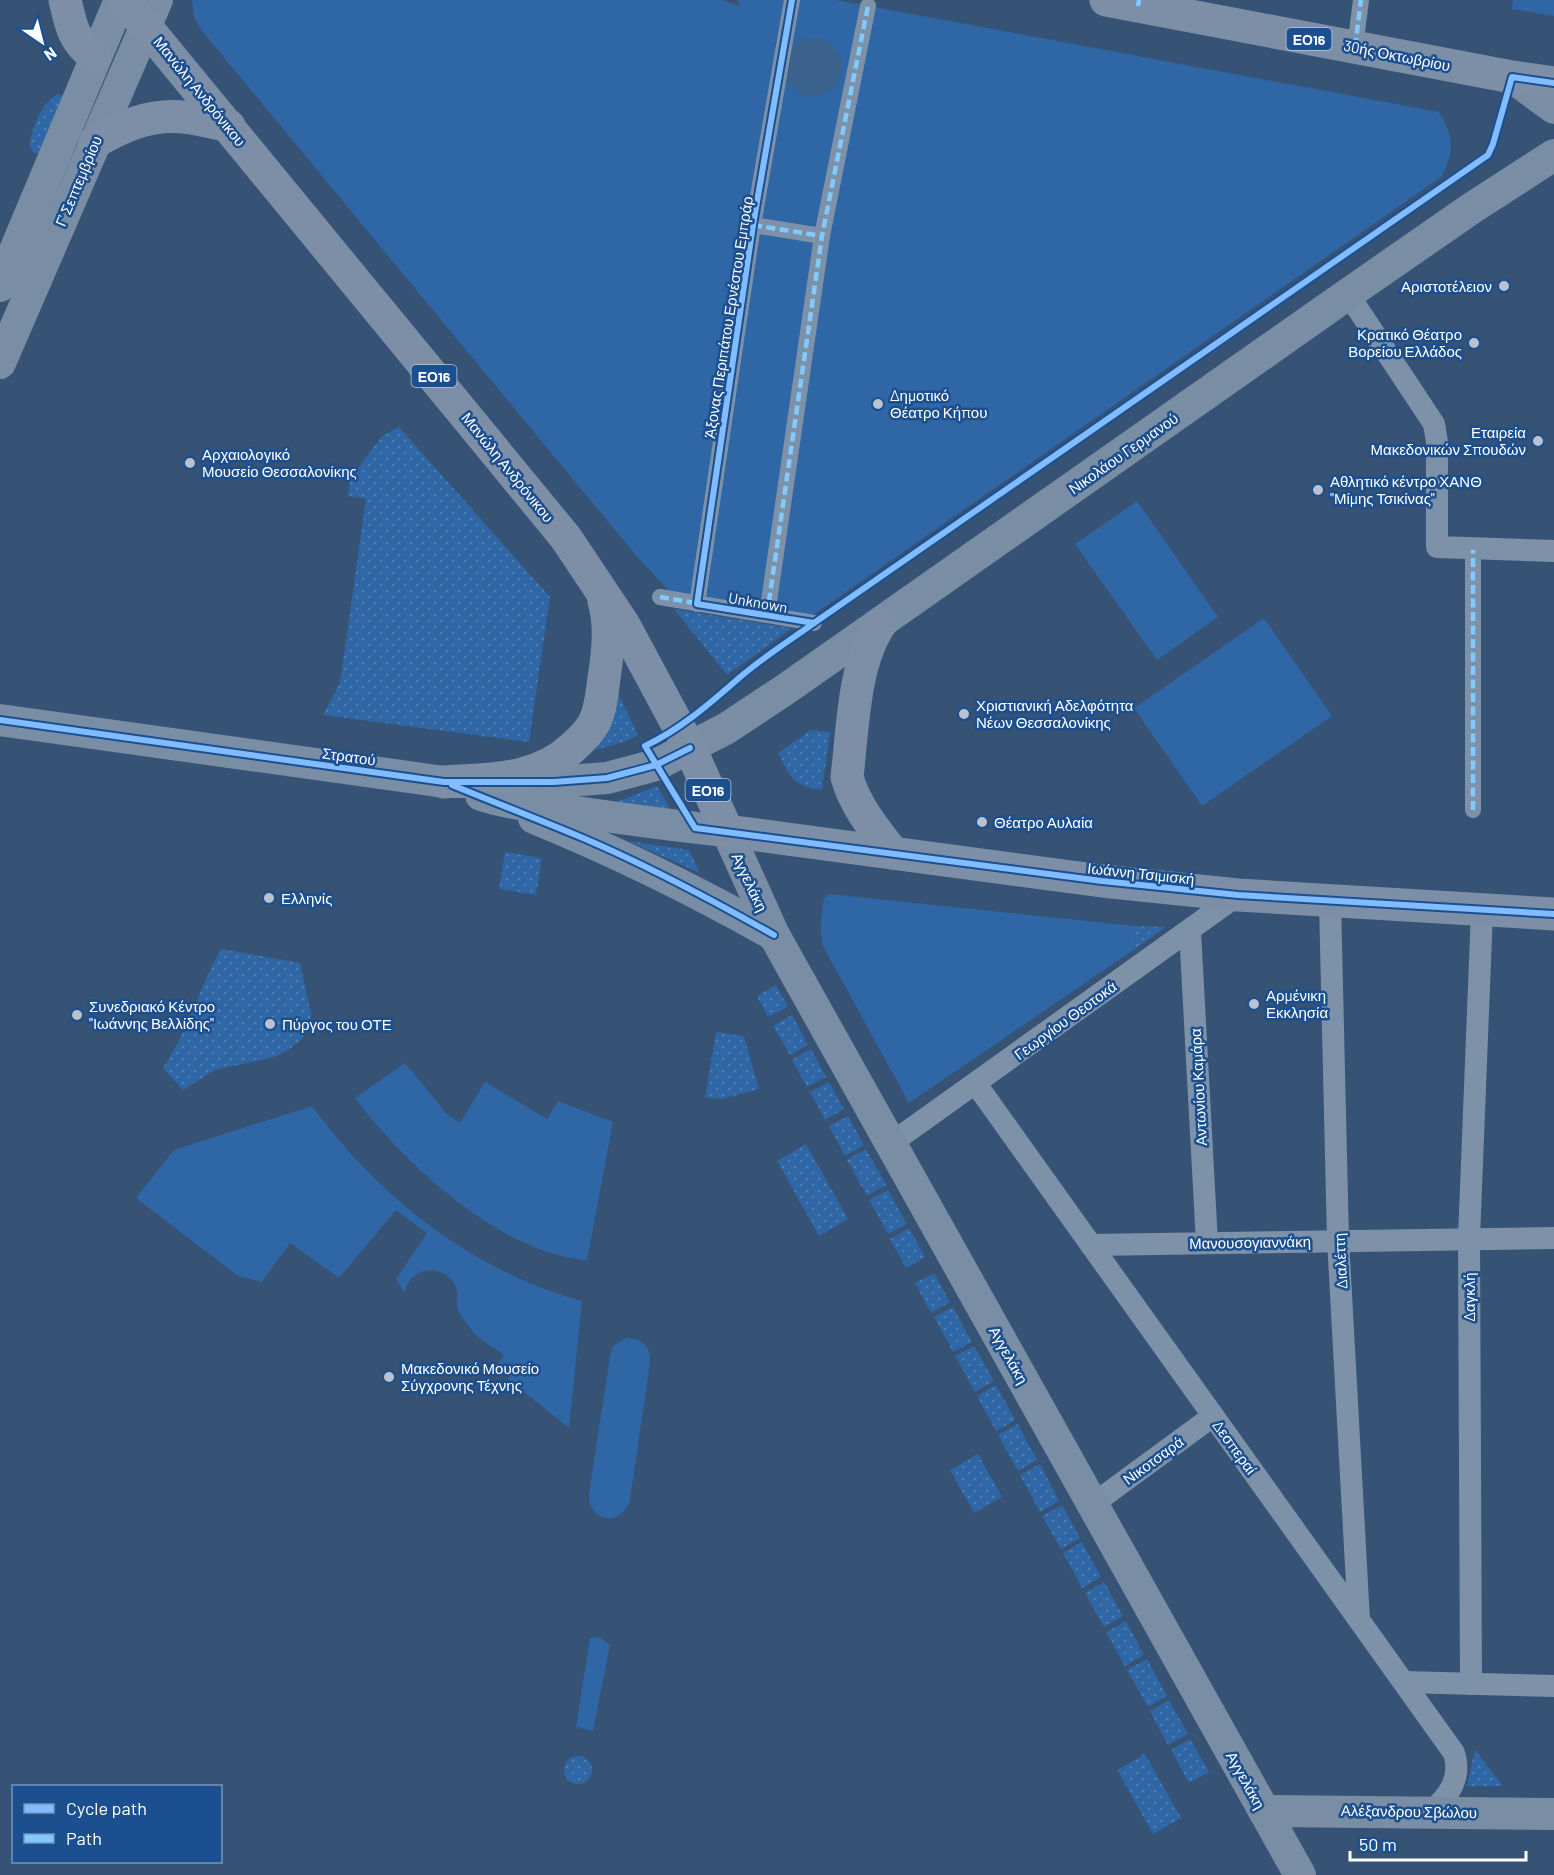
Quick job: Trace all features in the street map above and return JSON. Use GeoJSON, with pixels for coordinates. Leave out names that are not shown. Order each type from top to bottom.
{"type":"FeatureCollection","features":[{"type":"Feature","properties":{"kind":"main road"},"geometry":{"type":"LineString","coordinates":[[66,0],[72,30],[82,47],[95,57]]}},
{"type":"Feature","properties":{"kind":"main road","name":"Γ' Σεπτεμβρίου"},"geometry":{"type":"LineString","coordinates":[[0,286],[95,57],[122,0]]}},
{"type":"Feature","properties":{"kind":"main road","name":"ΕΟ16"},"geometry":{"type":"LineString","coordinates":[[122,0],[152,13]]}},
{"type":"Feature","properties":{"kind":"main road","name":"30ής Οκτωβρίου"},"geometry":{"type":"LineString","coordinates":[[1106,0],[1139,3],[1512,77]]}},
{"type":"Feature","properties":{"kind":"main road","name":"Γ' Σεπτεμβρίου"},"geometry":{"type":"LineString","coordinates":[[0,363],[152,13]]}},
{"type":"Feature","properties":{"kind":"main road","name":"Μανώλη Ανδρόνικου"},"geometry":{"type":"LineString","coordinates":[[152,13],[229,126],[566,538],[624,626],[690,748],[727,831]]}},
{"type":"Feature","properties":{"kind":"main road"},"geometry":{"type":"LineString","coordinates":[[1512,77],[1554,108]]}},
{"type":"Feature","properties":{"kind":"main road","name":"ΕΟ16"},"geometry":{"type":"LineString","coordinates":[[1512,77],[1554,83]]}},
{"type":"Feature","properties":{"kind":"main road"},"geometry":{"type":"LineString","coordinates":[[95,142],[129,124],[157,118],[183,117],[229,126]]}},
{"type":"Feature","properties":{"kind":"main road","name":"Νικολάου Γερμανού"},"geometry":{"type":"LineString","coordinates":[[690,748],[744,717],[881,623],[1348,294],[1472,208],[1554,155]]}},
{"type":"Feature","properties":{"kind":"main road"},"geometry":{"type":"LineString","coordinates":[[444,782],[500,779],[540,770],[559,759],[587,733],[594,723],[600,705],[608,653],[606,610],[599,585]]}},
{"type":"Feature","properties":{"kind":"main road"},"geometry":{"type":"LineString","coordinates":[[881,623],[873,635],[859,681],[847,777],[851,791],[859,805],[893,854]]}},
{"type":"Feature","properties":{"kind":"main road","name":"Στρατού"},"geometry":{"type":"LineString","coordinates":[[0,720],[444,782],[554,782],[607,778],[656,765],[690,748]]}},
{"type":"Feature","properties":{"kind":"main road"},"geometry":{"type":"LineString","coordinates":[[444,782],[584,838],[706,897],[774,935]]}},
{"type":"Feature","properties":{"kind":"main road","name":"Στρατού"},"geometry":{"type":"LineString","coordinates":[[444,782],[508,802],[665,825],[727,831]]}},
{"type":"Feature","properties":{"kind":"main road","name":"Ιωάννη Τσιμισκή"},"geometry":{"type":"LineString","coordinates":[[727,831],[1102,881],[1238,895],[1554,914]]}},
{"type":"Feature","properties":{"kind":"main road","name":"Αγγελάκη"},"geometry":{"type":"LineString","coordinates":[[727,831],[774,935],[1300,1875]]}},
{"type":"Feature","properties":{"kind":"main road","name":"Αλέξανδρου Σβώλου"},"geometry":{"type":"LineString","coordinates":[[1264,1810],[1554,1814]]}},
{"type":"Feature","properties":{"kind":"street","name":"Άξονας Περιπάτου Ερνέστου Εμπράρ"},"geometry":{"type":"LineString","coordinates":[[697,603],[753,225],[792,0]]}},
{"type":"Feature","properties":{"kind":"street"},"geometry":{"type":"LineString","coordinates":[[1355,47],[1361,0]]}},
{"type":"Feature","properties":{"kind":"street"},"geometry":{"type":"LineString","coordinates":[[767,615],[822,236],[868,6]]}},
{"type":"Feature","properties":{"kind":"street"},"geometry":{"type":"LineString","coordinates":[[753,225],[822,236]]}},
{"type":"Feature","properties":{"kind":"street"},"geometry":{"type":"LineString","coordinates":[[1348,294],[1434,424],[1437,442],[1437,547],[1554,551]]}},
{"type":"Feature","properties":{"kind":"street"},"geometry":{"type":"LineString","coordinates":[[1473,550],[1473,810]]}},
{"type":"Feature","properties":{"kind":"street","name":"Unknown"},"geometry":{"type":"LineString","coordinates":[[660,597],[814,623]]}},
{"type":"Feature","properties":{"kind":"street","name":"Γεωργίου Θεοτοκά"},"geometry":{"type":"LineString","coordinates":[[890,1144],[1238,895]]}},
{"type":"Feature","properties":{"kind":"street","name":"Διαλέττη"},"geometry":{"type":"LineString","coordinates":[[1330,902],[1338,1240],[1359,1620]]}},
{"type":"Feature","properties":{"kind":"street","name":"Δαγκλή"},"geometry":{"type":"LineString","coordinates":[[1471,1683],[1469,1238],[1482,911]]}},
{"type":"Feature","properties":{"kind":"street","name":"Αντωνίου Καμάρα"},"geometry":{"type":"LineString","coordinates":[[1190,931],[1207,1243]]}},
{"type":"Feature","properties":{"kind":"street","name":"Δεσπεραί"},"geometry":{"type":"LineString","coordinates":[[975,1084],[1445,1738],[1458,1767],[1455,1780],[1446,1797],[1429,1812]]}},
{"type":"Feature","properties":{"kind":"street","name":"Μανουσογιαννάκη"},"geometry":{"type":"LineString","coordinates":[[1091,1245],[1554,1238]]}},
{"type":"Feature","properties":{"kind":"street","name":"Νικοτσαρά"},"geometry":{"type":"LineString","coordinates":[[1093,1504],[1213,1416]]}},
{"type":"Feature","properties":{"kind":"street"},"geometry":{"type":"LineString","coordinates":[[1404,1682],[1554,1686]]}},
{"type":"Feature","properties":{"kind":"shaded area"},"geometry":{"type":"Polygon","coordinates":[[[192,0],[722,0],[740,6],[738,0],[837,0],[1439,112],[1448,129],[1451,144],[1449,160],[1441,177],[813,615],[669,591],[639,559],[202,31],[194,17],[192,0]]]}},
{"type":"Feature","properties":{"kind":"shaded area"},"geometry":{"type":"Polygon","coordinates":[[[1513,0],[1554,0],[1554,16],[1512,9],[1513,0]]]}},
{"type":"Feature","properties":{"kind":"shaded area"},"geometry":{"type":"Polygon","coordinates":[[[813,38],[824,40],[837,51],[842,67],[840,78],[829,91],[813,96],[802,94],[789,83],[784,67],[786,56],[797,43],[813,38]]]}},
{"type":"Feature","properties":{"kind":"shaded area"},"geometry":{"type":"Polygon","coordinates":[[[58,94],[63,96],[40,152],[36,154],[29,145],[36,123],[42,109],[58,94]]]}},
{"type":"Feature","properties":{"kind":"shaded area"},"geometry":{"type":"Polygon","coordinates":[[[399,427],[550,597],[529,742],[323,715],[340,683],[366,499],[348,496],[350,479],[382,436],[399,427]]]}},
{"type":"Feature","properties":{"kind":"shaded area"},"geometry":{"type":"Polygon","coordinates":[[[1137,501],[1218,617],[1157,660],[1075,544],[1137,501]]]}},
{"type":"Feature","properties":{"kind":"shaded area"},"geometry":{"type":"Polygon","coordinates":[[[674,609],[790,628],[791,629],[727,675],[674,609]]]}},
{"type":"Feature","properties":{"kind":"shaded area"},"geometry":{"type":"Polygon","coordinates":[[[1264,618],[1332,716],[1202,806],[1134,708],[1264,618]]]}},
{"type":"Feature","properties":{"kind":"shaded area"},"geometry":{"type":"Polygon","coordinates":[[[617,691],[638,735],[624,742],[595,750],[605,729],[617,691]]]}},
{"type":"Feature","properties":{"kind":"shaded area"},"geometry":{"type":"Polygon","coordinates":[[[811,730],[830,732],[822,790],[805,786],[794,779],[778,753],[811,730]]]}},
{"type":"Feature","properties":{"kind":"shaded area"},"geometry":{"type":"Polygon","coordinates":[[[657,786],[672,813],[609,805],[657,786]]]}},
{"type":"Feature","properties":{"kind":"shaded area"},"geometry":{"type":"Polygon","coordinates":[[[628,841],[689,850],[700,873],[628,841]]]}},
{"type":"Feature","properties":{"kind":"shaded area"},"geometry":{"type":"Polygon","coordinates":[[[505,852],[542,858],[536,895],[499,889],[505,852]]]}},
{"type":"Feature","properties":{"kind":"shaded area"},"geometry":{"type":"Polygon","coordinates":[[[829,894],[1134,926],[1135,949],[909,1103],[823,946],[821,916],[824,898],[829,894]]]}},
{"type":"Feature","properties":{"kind":"shaded area"},"geometry":{"type":"Polygon","coordinates":[[[1134,926],[1166,927],[1135,949],[1134,926]]]}},
{"type":"Feature","properties":{"kind":"shaded area"},"geometry":{"type":"Polygon","coordinates":[[[221,949],[300,963],[311,1014],[309,1029],[303,1038],[287,1051],[274,1057],[215,1070],[183,1090],[163,1068],[180,1039],[221,949]]]}},
{"type":"Feature","properties":{"kind":"shaded area"},"geometry":{"type":"Polygon","coordinates":[[[776,985],[788,1007],[768,1017],[757,996],[776,985]]]}},
{"type":"Feature","properties":{"kind":"shaded area"},"geometry":{"type":"Polygon","coordinates":[[[792,1015],[808,1045],[790,1055],[773,1026],[792,1015]]]}},
{"type":"Feature","properties":{"kind":"shaded area"},"geometry":{"type":"Polygon","coordinates":[[[716,1032],[744,1036],[759,1089],[721,1099],[705,1098],[716,1032]]]}},
{"type":"Feature","properties":{"kind":"shaded area"},"geometry":{"type":"Polygon","coordinates":[[[811,1049],[826,1077],[807,1087],[792,1060],[811,1049]]]}},
{"type":"Feature","properties":{"kind":"shaded area"},"geometry":{"type":"Polygon","coordinates":[[[405,1063],[447,1114],[460,1123],[485,1082],[547,1119],[558,1101],[613,1122],[587,1261],[551,1253],[496,1228],[442,1190],[395,1145],[355,1098],[405,1063]]]}},
{"type":"Feature","properties":{"kind":"shaded area"},"geometry":{"type":"Polygon","coordinates":[[[829,1082],[844,1109],[825,1120],[810,1092],[829,1082]]]}},
{"type":"Feature","properties":{"kind":"shaded area"},"geometry":{"type":"Polygon","coordinates":[[[312,1106],[367,1171],[431,1226],[466,1250],[503,1271],[542,1288],[582,1301],[569,1428],[508,1379],[512,1373],[498,1363],[504,1355],[478,1337],[460,1314],[457,1308],[457,1291],[450,1278],[441,1272],[431,1270],[421,1272],[411,1279],[404,1293],[396,1279],[427,1233],[396,1210],[339,1278],[290,1243],[262,1282],[238,1276],[136,1198],[174,1150],[312,1106]]]}},
{"type":"Feature","properties":{"kind":"shaded area"},"geometry":{"type":"Polygon","coordinates":[[[848,1116],[864,1145],[845,1156],[829,1126],[848,1116]]]}},
{"type":"Feature","properties":{"kind":"shaded area"},"geometry":{"type":"Polygon","coordinates":[[[806,1144],[848,1219],[819,1236],[777,1161],[806,1144]]]}},
{"type":"Feature","properties":{"kind":"shaded area"},"geometry":{"type":"Polygon","coordinates":[[[866,1149],[886,1185],[867,1196],[847,1160],[866,1149]]]}},
{"type":"Feature","properties":{"kind":"shaded area"},"geometry":{"type":"Polygon","coordinates":[[[888,1190],[907,1224],[888,1234],[869,1200],[888,1190]]]}},
{"type":"Feature","properties":{"kind":"shaded area"},"geometry":{"type":"Polygon","coordinates":[[[909,1228],[925,1257],[906,1268],[890,1239],[909,1228]]]}},
{"type":"Feature","properties":{"kind":"shaded area"},"geometry":{"type":"Polygon","coordinates":[[[934,1273],[950,1302],[931,1313],[915,1283],[934,1273]]]}},
{"type":"Feature","properties":{"kind":"shaded area"},"geometry":{"type":"Polygon","coordinates":[[[953,1307],[972,1342],[953,1352],[934,1317],[953,1307]]]}},
{"type":"Feature","properties":{"kind":"shaded area"},"geometry":{"type":"Polygon","coordinates":[[[626,1338],[632,1338],[644,1344],[649,1352],[650,1363],[630,1500],[620,1515],[606,1518],[594,1511],[589,1493],[610,1356],[613,1346],[626,1338]]]}},
{"type":"Feature","properties":{"kind":"shaded area"},"geometry":{"type":"Polygon","coordinates":[[[974,1346],[994,1381],[975,1392],[955,1356],[974,1346]]]}},
{"type":"Feature","properties":{"kind":"shaded area"},"geometry":{"type":"Polygon","coordinates":[[[996,1385],[1015,1420],[996,1431],[977,1396],[996,1385]]]}},
{"type":"Feature","properties":{"kind":"shaded area"},"geometry":{"type":"Polygon","coordinates":[[[1018,1424],[1037,1460],[1018,1471],[998,1435],[1018,1424]]]}},
{"type":"Feature","properties":{"kind":"shaded area"},"geometry":{"type":"Polygon","coordinates":[[[978,1454],[1002,1497],[974,1513],[950,1470],[978,1454]]]}},
{"type":"Feature","properties":{"kind":"shaded area"},"geometry":{"type":"Polygon","coordinates":[[[1040,1464],[1059,1501],[1040,1512],[1020,1475],[1040,1464]]]}},
{"type":"Feature","properties":{"kind":"shaded area"},"geometry":{"type":"Polygon","coordinates":[[[1062,1505],[1080,1538],[1061,1549],[1042,1516],[1062,1505]]]}},
{"type":"Feature","properties":{"kind":"shaded area"},"geometry":{"type":"Polygon","coordinates":[[[1082,1542],[1101,1577],[1082,1588],[1063,1553],[1082,1542]]]}},
{"type":"Feature","properties":{"kind":"shaded area"},"geometry":{"type":"Polygon","coordinates":[[[1104,1582],[1123,1616],[1104,1627],[1085,1593],[1104,1582]]]}},
{"type":"Feature","properties":{"kind":"shaded area"},"geometry":{"type":"Polygon","coordinates":[[[1126,1621],[1144,1655],[1125,1666],[1106,1632],[1126,1621]]]}},
{"type":"Feature","properties":{"kind":"shaded area"},"geometry":{"type":"Polygon","coordinates":[[[599,1637],[610,1645],[593,1731],[576,1727],[590,1638],[599,1637]]]}},
{"type":"Feature","properties":{"kind":"shaded area"},"geometry":{"type":"Polygon","coordinates":[[[1147,1659],[1167,1696],[1148,1707],[1127,1670],[1147,1659]]]}},
{"type":"Feature","properties":{"kind":"shaded area"},"geometry":{"type":"Polygon","coordinates":[[[1169,1700],[1188,1734],[1168,1745],[1150,1711],[1169,1700]]]}},
{"type":"Feature","properties":{"kind":"shaded area"},"geometry":{"type":"Polygon","coordinates":[[[1190,1739],[1209,1772],[1189,1783],[1171,1750],[1190,1739]]]}},
{"type":"Feature","properties":{"kind":"shaded area"},"geometry":{"type":"Polygon","coordinates":[[[1475,1750],[1503,1786],[1467,1786],[1475,1750]]]}},
{"type":"Feature","properties":{"kind":"shaded area"},"geometry":{"type":"Polygon","coordinates":[[[1145,1754],[1181,1818],[1153,1834],[1117,1770],[1145,1754]]]}},
{"type":"Feature","properties":{"kind":"shaded area"},"geometry":{"type":"Polygon","coordinates":[[[578,1756],[588,1760],[592,1770],[588,1780],[578,1784],[568,1780],[564,1770],[568,1760],[578,1756]]]}},
{"type":"Feature","properties":{"kind":"marked path"},"geometry":{"type":"LineString","coordinates":[[1138,6],[1139,0]]}},
{"type":"Feature","properties":{"kind":"marked path"},"geometry":{"type":"LineString","coordinates":[[1355,47],[1361,0]]}},
{"type":"Feature","properties":{"kind":"marked path"},"geometry":{"type":"LineString","coordinates":[[767,615],[822,236],[868,6]]}},
{"type":"Feature","properties":{"kind":"marked path"},"geometry":{"type":"LineString","coordinates":[[753,225],[822,236]]}},
{"type":"Feature","properties":{"kind":"marked path"},"geometry":{"type":"LineString","coordinates":[[1473,550],[1473,810]]}},
{"type":"Feature","properties":{"kind":"marked path"},"geometry":{"type":"LineString","coordinates":[[660,597],[702,604]]}},
{"type":"Feature","properties":{"kind":"cycle path"},"geometry":{"type":"LineString","coordinates":[[792,0],[753,225],[697,604],[814,623]]}},
{"type":"Feature","properties":{"kind":"cycle path"},"geometry":{"type":"LineString","coordinates":[[1554,83],[1512,77],[1488,155],[776,650],[671,732],[645,746],[695,828],[1102,881],[1238,895],[1554,914]]}},
{"type":"Feature","properties":{"kind":"cycle path"},"geometry":{"type":"LineString","coordinates":[[0,720],[444,782],[554,782],[607,778],[656,765],[690,748]]}},
{"type":"Feature","properties":{"kind":"cycle path"},"geometry":{"type":"LineString","coordinates":[[452,785],[632,860],[774,935]]}},
{"type":"Feature","properties":{"kind":"place","name":"Αριστοτέλειον"},"geometry":{"type":"Point","coordinates":[1504,286]}},
{"type":"Feature","properties":{"kind":"place","name":"Κρατικό Θέατρο Βορείου Ελλάδος"},"geometry":{"type":"Point","coordinates":[1474,343]}},
{"type":"Feature","properties":{"kind":"place","name":"Δημοτικό Θέατρο Κήπου"},"geometry":{"type":"Point","coordinates":[878,404]}},
{"type":"Feature","properties":{"kind":"place","name":"Εταιρεία Μακεδονικών Σπουδών"},"geometry":{"type":"Point","coordinates":[1538,441]}},
{"type":"Feature","properties":{"kind":"place","name":"Αρχαιολογικό Μουσείο Θεσσαλονίκης"},"geometry":{"type":"Point","coordinates":[190,463]}},
{"type":"Feature","properties":{"kind":"place","name":"Αθλητικό κέντρο ΧΑΝΘ \"Μίμης Τσικίνας\""},"geometry":{"type":"Point","coordinates":[1318,490]}},
{"type":"Feature","properties":{"kind":"place","name":"Χριστιανική Αδελφότητα Νέων Θεσσαλονίκης"},"geometry":{"type":"Point","coordinates":[964,714]}},
{"type":"Feature","properties":{"kind":"place","name":"Θέατρο Αυλαία"},"geometry":{"type":"Point","coordinates":[982,822]}},
{"type":"Feature","properties":{"kind":"place","name":"Ελληνίς"},"geometry":{"type":"Point","coordinates":[269,898]}},
{"type":"Feature","properties":{"kind":"place","name":"Αρμένικη Εκκλησία"},"geometry":{"type":"Point","coordinates":[1254,1004]}},
{"type":"Feature","properties":{"kind":"place","name":"Συνεδριακό Κέντρο \"Ιωάννης Βελλίδης\""},"geometry":{"type":"Point","coordinates":[77,1015]}},
{"type":"Feature","properties":{"kind":"place","name":"Πύργος του ΟΤΕ"},"geometry":{"type":"Point","coordinates":[270,1024]}},
{"type":"Feature","properties":{"kind":"place","name":"Μακεδονικό Μουσείο Σύγχρονης Τέχνης"},"geometry":{"type":"Point","coordinates":[389,1377]}}]}
